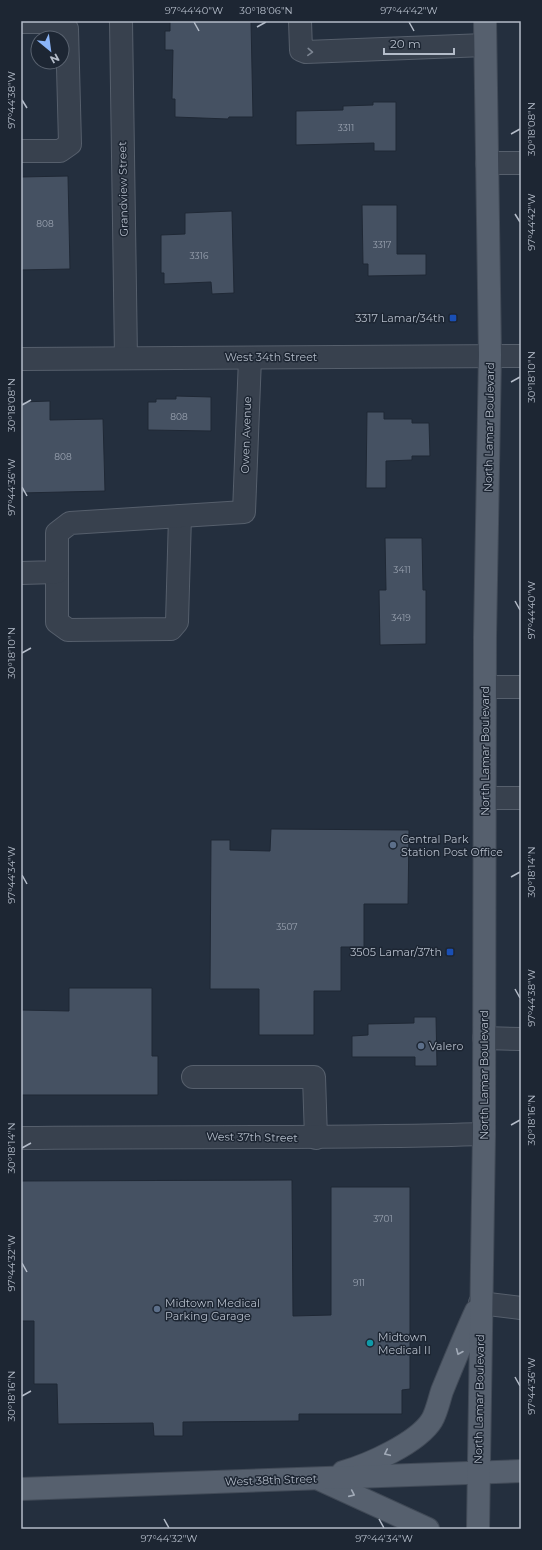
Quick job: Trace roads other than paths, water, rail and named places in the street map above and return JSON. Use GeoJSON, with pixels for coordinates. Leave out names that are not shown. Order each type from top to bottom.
{"type":"FeatureCollection","features":[{"type":"Feature","properties":{"kind":"main road","name":"North Lamar Boulevard"},"geometry":{"type":"LineString","coordinates":[[478,1529],[480,1303],[484,1134],[485,687],[490,355],[485,21]]}},
{"type":"Feature","properties":{"kind":"main road"},"geometry":{"type":"LineString","coordinates":[[316,1478],[355,1468],[388,1453],[417,1435],[432,1420],[442,1392],[480,1303]]}},
{"type":"Feature","properties":{"kind":"main road","name":"West 38th Street"},"geometry":{"type":"LineString","coordinates":[[21,1489],[478,1472],[521,1472]]}},
{"type":"Feature","properties":{"kind":"main road"},"geometry":{"type":"LineString","coordinates":[[316,1478],[428,1529]]}},
{"type":"Feature","properties":{"kind":"street","name":"Grandview Street"},"geometry":{"type":"LineString","coordinates":[[121,21],[126,358]]}},
{"type":"Feature","properties":{"kind":"street"},"geometry":{"type":"LineString","coordinates":[[300,21],[299,44],[301,50],[306,52],[485,45]]}},
{"type":"Feature","properties":{"kind":"street"},"geometry":{"type":"LineString","coordinates":[[21,22],[55,22],[67,29],[70,144],[60,151],[21,151]]}},
{"type":"Feature","properties":{"kind":"street"},"geometry":{"type":"LineString","coordinates":[[487,163],[521,163]]}},
{"type":"Feature","properties":{"kind":"street","name":"West 34th Street"},"geometry":{"type":"LineString","coordinates":[[21,359],[521,356]]}},
{"type":"Feature","properties":{"kind":"street","name":"Owen Avenue"},"geometry":{"type":"LineString","coordinates":[[180,516],[244,512],[250,358]]}},
{"type":"Feature","properties":{"kind":"street"},"geometry":{"type":"LineString","coordinates":[[180,516],[177,622],[171,629],[68,630],[58,622],[57,533],[70,523],[180,516]]}},
{"type":"Feature","properties":{"kind":"street"},"geometry":{"type":"LineString","coordinates":[[21,573],[57,572]]}},
{"type":"Feature","properties":{"kind":"street"},"geometry":{"type":"LineString","coordinates":[[485,687],[521,687]]}},
{"type":"Feature","properties":{"kind":"street"},"geometry":{"type":"LineString","coordinates":[[485,798],[521,798]]}},
{"type":"Feature","properties":{"kind":"street"},"geometry":{"type":"LineString","coordinates":[[484,1038],[521,1039]]}},
{"type":"Feature","properties":{"kind":"street"},"geometry":{"type":"LineString","coordinates":[[193,1077],[314,1077],[316,1138]]}},
{"type":"Feature","properties":{"kind":"street","name":"West 37th Street"},"geometry":{"type":"LineString","coordinates":[[21,1138],[191,1136],[316,1138],[484,1134]]}},
{"type":"Feature","properties":{"kind":"street"},"geometry":{"type":"LineString","coordinates":[[480,1303],[521,1308]]}},
{"type":"Feature","properties":{"kind":"place","name":"3317 Lamar/34th"},"geometry":{"type":"Point","coordinates":[453,318]}},
{"type":"Feature","properties":{"kind":"place","name":"Central Park Station Post Office"},"geometry":{"type":"Point","coordinates":[393,845]}},
{"type":"Feature","properties":{"kind":"place","name":"3505 Lamar/37th"},"geometry":{"type":"Point","coordinates":[450,952]}},
{"type":"Feature","properties":{"kind":"place","name":"Valero"},"geometry":{"type":"Point","coordinates":[421,1046]}},
{"type":"Feature","properties":{"kind":"place","name":"Midtown Medical Parking Garage"},"geometry":{"type":"Point","coordinates":[157,1309]}},
{"type":"Feature","properties":{"kind":"place","name":"Midtown Medical II"},"geometry":{"type":"Point","coordinates":[370,1343]}}]}
